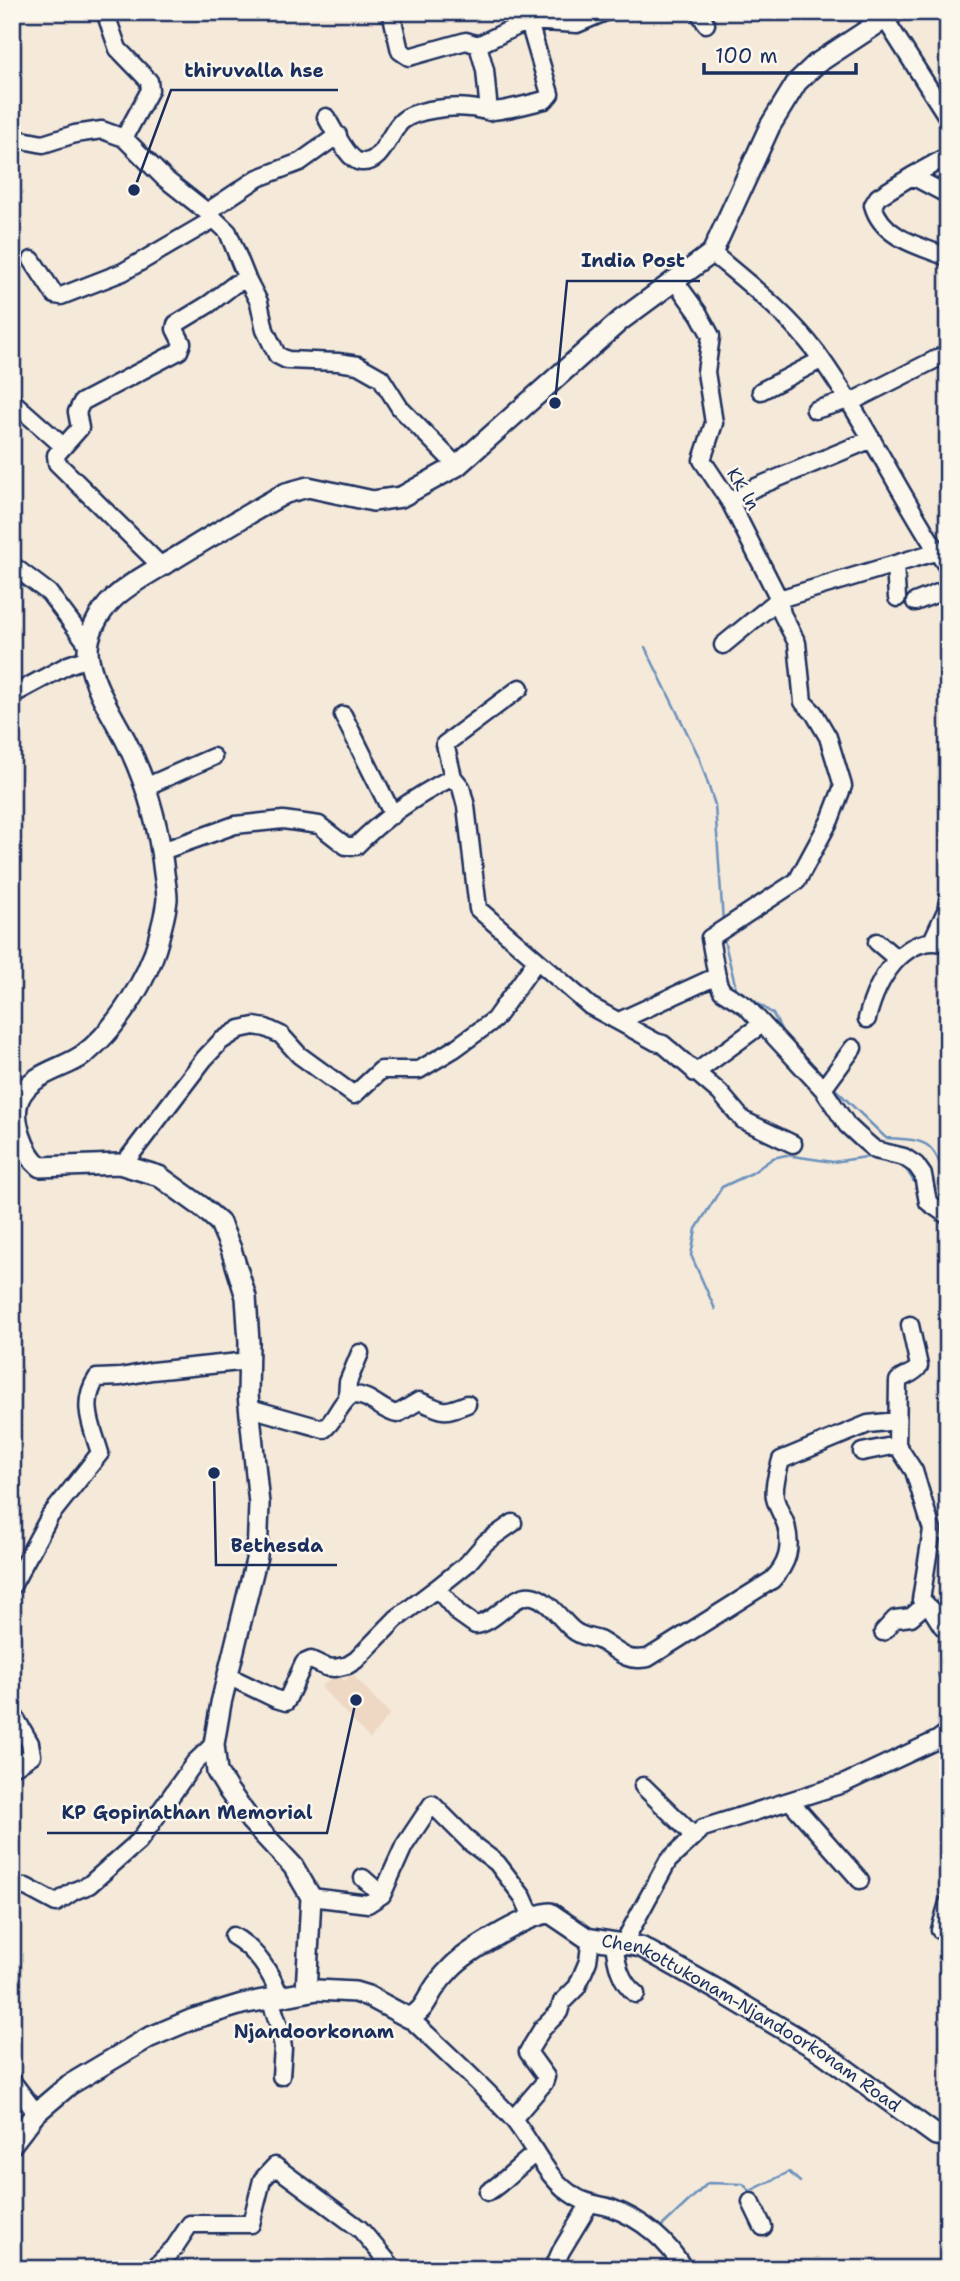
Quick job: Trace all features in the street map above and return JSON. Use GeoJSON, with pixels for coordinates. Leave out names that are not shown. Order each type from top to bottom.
{"type":"FeatureCollection","features":[{"type":"Feature","properties":{"kind":"main road"},"geometry":{"type":"LineString","coordinates":[[306,1992],[311,1897],[293,1866],[250,1820],[228,1790],[218,1772],[214,1744],[257,1556],[259,1504],[250,1408],[246,1297],[220,1223],[202,1207],[159,1176],[123,1165],[40,1167],[33,1161],[25,1145],[17,1113],[19,1098],[32,1083],[83,1055],[119,1018],[145,977],[158,944],[167,900],[162,851],[140,768],[103,696],[88,652],[93,629],[114,597],[161,566],[286,493],[308,487],[373,502],[401,497],[457,466],[621,320],[712,253],[770,126],[797,82],[816,64],[890,15]]}},
{"type":"Feature","properties":{"kind":"main road","name":"Chenkottukonam-Njandoorkonam Road"},"geometry":{"type":"LineString","coordinates":[[532,1917],[550,1913],[591,1938],[642,1947],[823,2053],[936,2136],[948,2136]]}},
{"type":"Feature","properties":{"kind":"main road"},"geometry":{"type":"LineString","coordinates":[[12,2144],[36,2113],[69,2085],[148,2038],[193,2019],[317,1990],[355,1992],[409,2018],[421,2012],[433,1989],[453,1965],[532,1917]]}},
{"type":"Feature","properties":{"kind":"street"},"geometry":{"type":"LineString","coordinates":[[105,12],[118,49],[149,81],[150,90],[124,138]]}},
{"type":"Feature","properties":{"kind":"street"},"geometry":{"type":"LineString","coordinates":[[391,12],[400,51],[409,57],[466,41],[478,45],[527,16],[577,24],[605,12]]}},
{"type":"Feature","properties":{"kind":"street"},"geometry":{"type":"LineString","coordinates":[[890,15],[940,90],[948,118]]}},
{"type":"Feature","properties":{"kind":"street"},"geometry":{"type":"LineString","coordinates":[[326,117],[352,159],[361,162],[378,155],[402,121],[429,110],[469,108],[489,112],[545,100],[550,94],[527,16]]}},
{"type":"Feature","properties":{"kind":"street"},"geometry":{"type":"LineString","coordinates":[[478,45],[485,70],[489,112]]}},
{"type":"Feature","properties":{"kind":"street"},"geometry":{"type":"LineString","coordinates":[[12,138],[43,144],[75,134],[102,130],[124,138],[164,178],[228,232],[259,302],[265,330],[277,355],[287,360],[358,365],[381,378],[400,408],[457,466]]}},
{"type":"Feature","properties":{"kind":"street"},"geometry":{"type":"LineString","coordinates":[[32,260],[55,295],[61,296],[123,272],[210,215],[258,178],[300,162],[338,135]]}},
{"type":"Feature","properties":{"kind":"street"},"geometry":{"type":"LineString","coordinates":[[948,156],[878,197],[873,205],[876,215],[892,234],[948,257]]}},
{"type":"Feature","properties":{"kind":"street"},"geometry":{"type":"LineString","coordinates":[[912,176],[948,195]]}},
{"type":"Feature","properties":{"kind":"street"},"geometry":{"type":"LineString","coordinates":[[712,253],[788,319],[821,360],[850,401],[942,550],[948,568]]}},
{"type":"Feature","properties":{"kind":"street"},"geometry":{"type":"LineString","coordinates":[[161,566],[57,463],[56,455],[80,428],[77,412],[82,402],[179,351],[183,343],[175,329],[176,324],[235,284],[247,279]]}},
{"type":"Feature","properties":{"kind":"street","name":"KK ln"},"geometry":{"type":"LineString","coordinates":[[676,281],[711,336],[706,372],[714,422],[702,460],[730,502],[779,599],[782,614],[797,643],[803,702],[814,713],[828,737],[843,786],[830,820],[797,881],[710,938],[717,976]]}},
{"type":"Feature","properties":{"kind":"street"},"geometry":{"type":"LineString","coordinates":[[815,410],[850,401],[948,353]]}},
{"type":"Feature","properties":{"kind":"street"},"geometry":{"type":"LineString","coordinates":[[761,391],[821,360]]}},
{"type":"Feature","properties":{"kind":"street"},"geometry":{"type":"LineString","coordinates":[[12,401],[63,446]]}},
{"type":"Feature","properties":{"kind":"street"},"geometry":{"type":"LineString","coordinates":[[730,502],[754,488],[872,439]]}},
{"type":"Feature","properties":{"kind":"street"},"geometry":{"type":"LineString","coordinates":[[723,645],[779,599],[942,550]]}},
{"type":"Feature","properties":{"kind":"street"},"geometry":{"type":"LineString","coordinates":[[895,564],[897,598]]}},
{"type":"Feature","properties":{"kind":"street"},"geometry":{"type":"LineString","coordinates":[[12,565],[50,593],[88,652],[12,695]]}},
{"type":"Feature","properties":{"kind":"street"},"geometry":{"type":"LineString","coordinates":[[915,602],[948,589]]}},
{"type":"Feature","properties":{"kind":"street"},"geometry":{"type":"LineString","coordinates":[[520,688],[445,744],[453,777],[461,786],[466,806],[478,909],[590,1006],[663,1044],[720,1093],[743,1120],[793,1144]]}},
{"type":"Feature","properties":{"kind":"street"},"geometry":{"type":"LineString","coordinates":[[343,715],[393,815]]}},
{"type":"Feature","properties":{"kind":"street"},"geometry":{"type":"LineString","coordinates":[[145,787],[212,757]]}},
{"type":"Feature","properties":{"kind":"street"},"geometry":{"type":"LineString","coordinates":[[162,851],[235,825],[284,820],[319,825],[346,846],[356,846],[370,832],[423,793],[453,777]]}},
{"type":"Feature","properties":{"kind":"street"},"geometry":{"type":"LineString","coordinates":[[867,1019],[873,995],[897,959],[912,946],[940,943],[948,901]]}},
{"type":"Feature","properties":{"kind":"street"},"geometry":{"type":"LineString","coordinates":[[877,942],[897,959]]}},
{"type":"Feature","properties":{"kind":"street"},"geometry":{"type":"LineString","coordinates":[[123,1165],[204,1059],[221,1041],[240,1029],[254,1026],[281,1035],[299,1055],[354,1095],[381,1070],[419,1070],[494,1020],[537,960]]}},
{"type":"Feature","properties":{"kind":"street"},"geometry":{"type":"LineString","coordinates":[[619,1021],[717,976],[722,991],[746,1006],[823,1089],[847,1125],[875,1150],[904,1157],[916,1165],[923,1175],[928,1202],[948,1216]]}},
{"type":"Feature","properties":{"kind":"street"},"geometry":{"type":"LineString","coordinates":[[695,1073],[762,1024]]}},
{"type":"Feature","properties":{"kind":"street"},"geometry":{"type":"LineString","coordinates":[[823,1089],[853,1048]]}},
{"type":"Feature","properties":{"kind":"street"},"geometry":{"type":"LineString","coordinates":[[910,1325],[919,1366],[898,1381],[897,1445],[914,1471],[932,1530],[921,1600],[945,1624],[948,1674]]}},
{"type":"Feature","properties":{"kind":"street"},"geometry":{"type":"LineString","coordinates":[[250,1408],[324,1429],[347,1398],[348,1382],[360,1353]]}},
{"type":"Feature","properties":{"kind":"street"},"geometry":{"type":"LineString","coordinates":[[12,1586],[50,1516],[100,1453],[88,1415],[88,1391],[97,1378],[249,1361]]}},
{"type":"Feature","properties":{"kind":"street"},"geometry":{"type":"LineString","coordinates":[[347,1398],[359,1395],[397,1414],[419,1401],[437,1410],[446,1411],[467,1404]]}},
{"type":"Feature","properties":{"kind":"street"},"geometry":{"type":"LineString","coordinates":[[437,1588],[458,1613],[475,1625],[488,1622],[525,1596],[533,1596],[543,1601],[582,1636],[597,1640],[626,1657],[636,1660],[648,1658],[772,1580],[783,1569],[790,1552],[786,1525],[775,1498],[776,1477],[782,1460],[868,1424],[897,1421]]}},
{"type":"Feature","properties":{"kind":"street"},"geometry":{"type":"LineString","coordinates":[[862,1452],[897,1445]]}},
{"type":"Feature","properties":{"kind":"street"},"geometry":{"type":"LineString","coordinates":[[228,1676],[286,1702],[304,1663],[311,1660],[335,1668],[356,1660],[396,1619],[467,1564],[486,1542],[513,1523]]}},
{"type":"Feature","properties":{"kind":"street"},"geometry":{"type":"LineString","coordinates":[[883,1632],[895,1619],[911,1617],[926,1604]]}},
{"type":"Feature","properties":{"kind":"street"},"geometry":{"type":"LineString","coordinates":[[12,1712],[30,1743],[32,1755],[17,1765],[12,1761]]}},
{"type":"Feature","properties":{"kind":"street"},"geometry":{"type":"LineString","coordinates":[[636,1994],[625,1986],[615,1955],[619,1943],[668,1861],[703,1828],[843,1784],[937,1740],[948,1732]]}},
{"type":"Feature","properties":{"kind":"street"},"geometry":{"type":"LineString","coordinates":[[12,1887],[26,1887],[57,1903],[74,1891],[89,1885],[139,1841],[195,1762],[214,1744]]}},
{"type":"Feature","properties":{"kind":"street"},"geometry":{"type":"LineString","coordinates":[[643,1786],[694,1836]]}},
{"type":"Feature","properties":{"kind":"street"},"geometry":{"type":"LineString","coordinates":[[791,1802],[860,1880]]}},
{"type":"Feature","properties":{"kind":"street"},"geometry":{"type":"LineString","coordinates":[[311,1897],[368,1904],[382,1895],[410,1836],[432,1804],[472,1844],[497,1863],[523,1897],[532,1917]]}},
{"type":"Feature","properties":{"kind":"street"},"geometry":{"type":"LineString","coordinates":[[363,1878],[382,1895]]}},
{"type":"Feature","properties":{"kind":"street"},"geometry":{"type":"LineString","coordinates":[[940,1930],[948,1903]]}},
{"type":"Feature","properties":{"kind":"street"},"geometry":{"type":"LineString","coordinates":[[233,1936],[243,1942],[270,1974],[283,2048],[281,2076]]}},
{"type":"Feature","properties":{"kind":"street"},"geometry":{"type":"LineString","coordinates":[[513,2119],[544,2083],[546,2077],[528,2052],[542,2029],[559,2012],[562,2002],[577,1987],[588,1961],[591,1938]]}},
{"type":"Feature","properties":{"kind":"street"},"geometry":{"type":"LineString","coordinates":[[413,2016],[416,2024],[513,2119],[546,2169],[564,2190],[578,2199],[615,2209],[646,2229],[657,2232],[684,2269]]}},
{"type":"Feature","properties":{"kind":"street"},"geometry":{"type":"LineString","coordinates":[[12,2081],[36,2113]]}},
{"type":"Feature","properties":{"kind":"street"},"geometry":{"type":"LineString","coordinates":[[488,2192],[502,2184],[537,2153]]}},
{"type":"Feature","properties":{"kind":"street"},"geometry":{"type":"LineString","coordinates":[[153,2269],[174,2248],[190,2224],[251,2224],[262,2180],[275,2166],[360,2229],[394,2269]]}},
{"type":"Feature","properties":{"kind":"street"},"geometry":{"type":"LineString","coordinates":[[751,2202],[763,2227]]}},
{"type":"Feature","properties":{"kind":"street"},"geometry":{"type":"LineString","coordinates":[[553,2269],[590,2203]]}},
{"type":"Feature","properties":{"kind":"shaded area"},"geometry":{"type":"Polygon","coordinates":[[[351,1673],[390,1714],[370,1739],[321,1687],[336,1674],[345,1681],[351,1673]]]}},
{"type":"Feature","properties":{"kind":"waterway"},"geometry":{"type":"LineString","coordinates":[[645,647],[699,757],[715,805],[723,922]]}},
{"type":"Feature","properties":{"kind":"waterway"},"geometry":{"type":"LineString","coordinates":[[723,936],[736,988],[773,1014],[784,1035]]}},
{"type":"Feature","properties":{"kind":"waterway"},"geometry":{"type":"LineString","coordinates":[[833,1087],[886,1138],[912,1140],[928,1146],[948,1183]]}},
{"type":"Feature","properties":{"kind":"waterway"},"geometry":{"type":"LineString","coordinates":[[715,1309],[691,1255],[696,1229],[722,1187],[752,1173],[773,1158],[786,1155],[833,1162],[866,1157],[883,1160]]}},
{"type":"Feature","properties":{"kind":"waterway"},"geometry":{"type":"LineString","coordinates":[[903,1164],[918,1188]]}},
{"type":"Feature","properties":{"kind":"waterway"},"geometry":{"type":"LineString","coordinates":[[661,2227],[708,2183],[743,2184],[750,2191],[789,2172],[800,2182]]}},
{"type":"Feature","properties":{"kind":"place","name":"thiruvalla hse"},"geometry":{"type":"Point","coordinates":[134,190]}},
{"type":"Feature","properties":{"kind":"place","name":"India Post"},"geometry":{"type":"Point","coordinates":[555,403]}},
{"type":"Feature","properties":{"kind":"place","name":"Bethesda"},"geometry":{"type":"Point","coordinates":[214,1473]}},
{"type":"Feature","properties":{"kind":"place","name":"KP Gopinathan Memorial"},"geometry":{"type":"Point","coordinates":[356,1700]}},
{"type":"Feature","properties":{"kind":"district","name":"Njandoorkonam"},"geometry":{"type":"Point","coordinates":[314,2031]}}]}
